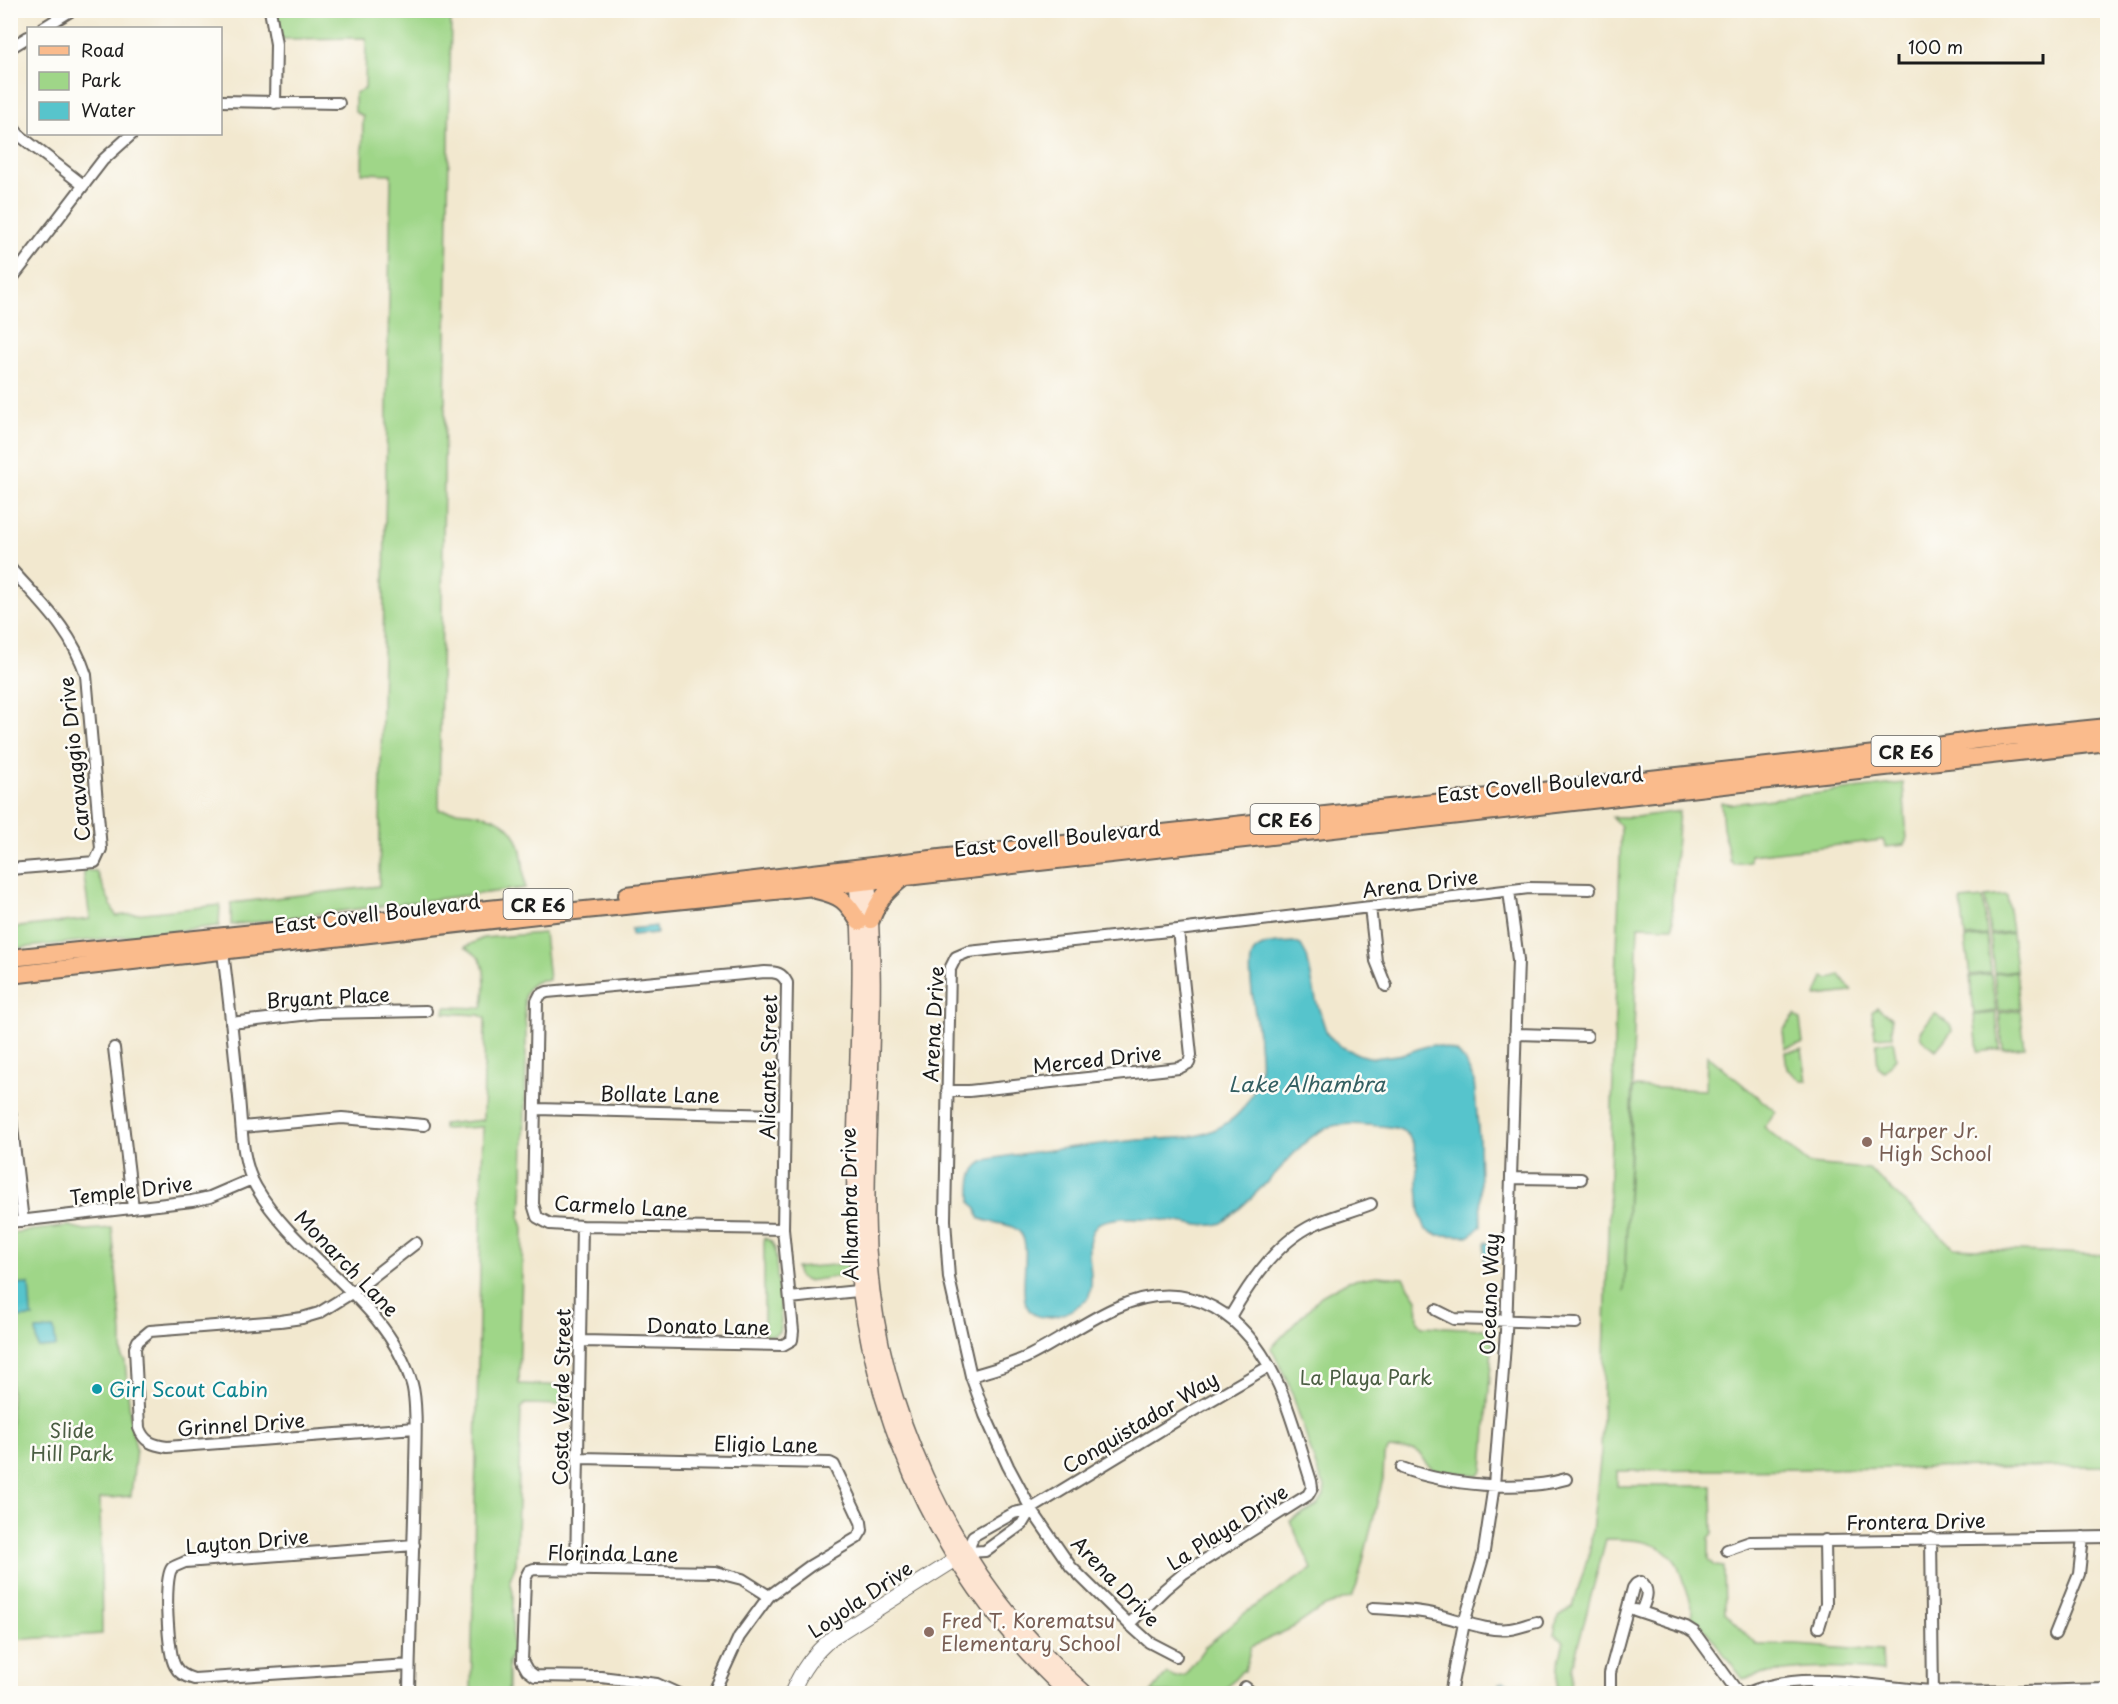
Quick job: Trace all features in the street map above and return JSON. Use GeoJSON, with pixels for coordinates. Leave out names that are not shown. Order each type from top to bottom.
{"type":"FeatureCollection","features":[{"type":"Feature","properties":{"kind":"main road","name":"East Covell Boulevard"},"geometry":{"type":"LineString","coordinates":[[10,975],[222,943],[616,896],[861,874],[1911,750],[1977,740],[2108,727]]}},
{"type":"Feature","properties":{"kind":"main road","name":"East Covell Boulevard"},"geometry":{"type":"LineString","coordinates":[[10,958],[222,943],[804,888],[861,874],[904,876],[2108,742]]}},
{"type":"Feature","properties":{"kind":"main road","name":"Alhambra Drive"},"geometry":{"type":"LineString","coordinates":[[861,874],[865,921],[860,966],[855,1215],[875,1368],[897,1439],[922,1499],[1016,1639],[1069,1694]]}},
{"type":"Feature","properties":{"kind":"main road"},"geometry":{"type":"LineString","coordinates":[[804,888],[833,894],[844,899],[865,921],[886,891],[904,876]]}},
{"type":"Feature","properties":{"kind":"main road","name":"Alhambra Drive"},"geometry":{"type":"LineString","coordinates":[[962,1556],[986,1582],[1024,1631],[1086,1694]]}},
{"type":"Feature","properties":{"kind":"street"},"geometry":{"type":"LineString","coordinates":[[45,27],[72,10]]}},
{"type":"Feature","properties":{"kind":"street"},"geometry":{"type":"LineString","coordinates":[[270,10],[276,44],[275,103]]}},
{"type":"Feature","properties":{"kind":"street"},"geometry":{"type":"LineString","coordinates":[[10,48],[27,38]]}},
{"type":"Feature","properties":{"kind":"street"},"geometry":{"type":"LineString","coordinates":[[222,101],[339,103]]}},
{"type":"Feature","properties":{"kind":"street"},"geometry":{"type":"LineString","coordinates":[[10,124],[19,135],[83,185]]}},
{"type":"Feature","properties":{"kind":"street"},"geometry":{"type":"LineString","coordinates":[[13,273],[109,154],[131,135]]}},
{"type":"Feature","properties":{"kind":"street","name":"Caravaggio Drive"},"geometry":{"type":"LineString","coordinates":[[10,568],[68,634],[86,675],[101,849],[95,862],[10,868]]}},
{"type":"Feature","properties":{"kind":"street","name":"Arena Drive"},"geometry":{"type":"LineString","coordinates":[[1176,1656],[1149,1642],[1071,1566],[1031,1509],[1008,1466],[985,1415],[971,1376],[949,1278],[945,1220],[950,969],[956,957],[968,952],[1178,930],[1529,888],[1590,889]]}},
{"type":"Feature","properties":{"kind":"street","name":"Oceano Way"},"geometry":{"type":"LineString","coordinates":[[1450,1694],[1464,1623],[1483,1558],[1494,1485],[1507,1321],[1518,960],[1509,891]]}},
{"type":"Feature","properties":{"kind":"street"},"geometry":{"type":"LineString","coordinates":[[1370,907],[1376,961],[1386,986]]}},
{"type":"Feature","properties":{"kind":"street","name":"Merced Drive"},"geometry":{"type":"LineString","coordinates":[[947,1091],[969,1091],[1179,1068],[1189,1063],[1191,1055],[1178,930]]}},
{"type":"Feature","properties":{"kind":"street","name":"Monarch Lane"},"geometry":{"type":"LineString","coordinates":[[222,943],[242,1127],[252,1179],[272,1211],[389,1333],[404,1360],[413,1388],[414,1545],[409,1694]]}},
{"type":"Feature","properties":{"kind":"street","name":"Alicante Street"},"geometry":{"type":"LineString","coordinates":[[540,995],[547,992],[765,972],[777,972],[783,975],[788,983],[783,1229],[790,1298]]}},
{"type":"Feature","properties":{"kind":"street","name":"Carmelo Lane"},"geometry":{"type":"LineString","coordinates":[[540,995],[537,1001],[533,1204],[537,1217],[550,1224],[582,1226],[783,1229]]}},
{"type":"Feature","properties":{"kind":"street","name":"Bryant Place"},"geometry":{"type":"LineString","coordinates":[[231,1023],[319,1013],[426,1011]]}},
{"type":"Feature","properties":{"kind":"street"},"geometry":{"type":"LineString","coordinates":[[1515,1034],[1587,1036]]}},
{"type":"Feature","properties":{"kind":"street"},"geometry":{"type":"LineString","coordinates":[[114,1048],[133,1208]]}},
{"type":"Feature","properties":{"kind":"street","name":"Bollate Lane"},"geometry":{"type":"LineString","coordinates":[[536,1109],[784,1115]]}},
{"type":"Feature","properties":{"kind":"street"},"geometry":{"type":"LineString","coordinates":[[10,1110],[23,1221]]}},
{"type":"Feature","properties":{"kind":"street"},"geometry":{"type":"LineString","coordinates":[[242,1127],[342,1118],[424,1125]]}},
{"type":"Feature","properties":{"kind":"street"},"geometry":{"type":"LineString","coordinates":[[1511,1178],[1581,1179]]}},
{"type":"Feature","properties":{"kind":"street","name":"Temple Drive"},"geometry":{"type":"LineString","coordinates":[[10,1222],[192,1201],[210,1197],[252,1179]]}},
{"type":"Feature","properties":{"kind":"street"},"geometry":{"type":"LineString","coordinates":[[1230,1317],[1270,1259],[1281,1247],[1296,1235],[1321,1221],[1371,1204]]}},
{"type":"Feature","properties":{"kind":"street","name":"Costa Verde Street"},"geometry":{"type":"LineString","coordinates":[[576,1570],[582,1226]]}},
{"type":"Feature","properties":{"kind":"street"},"geometry":{"type":"LineString","coordinates":[[352,1292],[416,1243]]}},
{"type":"Feature","properties":{"kind":"street"},"geometry":{"type":"LineString","coordinates":[[790,1298],[866,1291]]}},
{"type":"Feature","properties":{"kind":"street","name":"Grinnel Drive"},"geometry":{"type":"LineString","coordinates":[[352,1292],[319,1313],[302,1318],[150,1331],[143,1335],[138,1341],[135,1355],[139,1428],[142,1437],[149,1443],[167,1447],[415,1428]]}},
{"type":"Feature","properties":{"kind":"street","name":"La Playa Drive"},"geometry":{"type":"LineString","coordinates":[[971,1376],[1030,1356],[1115,1308],[1138,1299],[1159,1296],[1182,1297],[1206,1303],[1230,1317],[1254,1344],[1279,1385],[1312,1488],[1308,1496],[1184,1573],[1165,1588],[1129,1624]]}},
{"type":"Feature","properties":{"kind":"street","name":"Donato Lane"},"geometry":{"type":"LineString","coordinates":[[581,1341],[783,1345],[792,1340],[790,1298]]}},
{"type":"Feature","properties":{"kind":"street"},"geometry":{"type":"LineString","coordinates":[[1436,1310],[1454,1319],[1576,1323]]}},
{"type":"Feature","properties":{"kind":"street","name":"Conquistador Way"},"geometry":{"type":"LineString","coordinates":[[962,1556],[973,1536],[1014,1513],[1031,1509],[1268,1367]]}},
{"type":"Feature","properties":{"kind":"street","name":"Eligio Lane"},"geometry":{"type":"LineString","coordinates":[[579,1458],[830,1463],[834,1466],[861,1522],[862,1530],[857,1538],[810,1566],[769,1596],[739,1637],[713,1694]]}},
{"type":"Feature","properties":{"kind":"street"},"geometry":{"type":"LineString","coordinates":[[1402,1468],[1426,1477],[1494,1485],[1535,1486],[1566,1479]]}},
{"type":"Feature","properties":{"kind":"street","name":"Conquistador Way"},"geometry":{"type":"LineString","coordinates":[[962,1556],[985,1551],[1022,1524],[1031,1509]]}},
{"type":"Feature","properties":{"kind":"street"},"geometry":{"type":"LineString","coordinates":[[2055,1634],[2079,1574],[2084,1537]]}},
{"type":"Feature","properties":{"kind":"street","name":"Frontera Drive"},"geometry":{"type":"LineString","coordinates":[[1727,1550],[1750,1542],[2108,1537]]}},
{"type":"Feature","properties":{"kind":"street"},"geometry":{"type":"LineString","coordinates":[[1931,1538],[1934,1692]]}},
{"type":"Feature","properties":{"kind":"street"},"geometry":{"type":"LineString","coordinates":[[1819,1627],[1826,1604],[1825,1540]]}},
{"type":"Feature","properties":{"kind":"street","name":"Layton Drive"},"geometry":{"type":"LineString","coordinates":[[409,1665],[194,1679],[183,1676],[174,1666],[170,1643],[167,1581],[172,1568],[185,1562],[414,1545]]}},
{"type":"Feature","properties":{"kind":"street","name":"Loyola Drive"},"geometry":{"type":"LineString","coordinates":[[791,1694],[799,1675],[814,1653],[832,1637],[962,1556]]}},
{"type":"Feature","properties":{"kind":"street","name":"Florinda Lane"},"geometry":{"type":"LineString","coordinates":[[679,1694],[657,1684],[601,1677],[535,1676],[527,1670],[522,1661],[525,1579],[529,1571],[534,1569],[715,1572],[742,1579],[769,1596]]}},
{"type":"Feature","properties":{"kind":"street"},"geometry":{"type":"LineString","coordinates":[[1610,1694],[1610,1673],[1633,1588],[1640,1582],[1647,1593],[1641,1611]]}},
{"type":"Feature","properties":{"kind":"street"},"geometry":{"type":"LineString","coordinates":[[1373,1608],[1438,1615],[1464,1623],[1499,1629],[1511,1629],[1537,1622]]}},
{"type":"Feature","properties":{"kind":"street"},"geometry":{"type":"LineString","coordinates":[[1629,1608],[1686,1627],[1694,1632],[1739,1694]]}},
{"type":"Feature","properties":{"kind":"street"},"geometry":{"type":"LineString","coordinates":[[1817,1681],[1817,1694]]}},
{"type":"Feature","properties":{"kind":"street"},"geometry":{"type":"LineString","coordinates":[[1745,1694],[1768,1686],[1817,1681],[1934,1692],[2040,1692],[2108,1689]]}},
{"type":"Feature","properties":{"kind":"green space"},"geometry":{"type":"Polygon","coordinates":[[[275,11],[451,11],[439,810],[485,815],[508,827],[515,835],[519,845],[525,888],[231,925],[231,903],[379,886],[391,174],[362,173],[363,116],[355,112],[355,93],[365,89],[366,38],[282,39],[275,11]]]}},
{"type":"Feature","properties":{"kind":"green space"},"geometry":{"type":"Polygon","coordinates":[[[1903,783],[1907,841],[1905,845],[1886,847],[1883,840],[1750,855],[1750,862],[1734,864],[1730,861],[1723,828],[1721,802],[1731,804],[1903,783]]]}},
{"type":"Feature","properties":{"kind":"green space"},"geometry":{"type":"Polygon","coordinates":[[[1679,811],[1672,902],[1673,927],[1638,926],[1624,1292],[1633,1087],[1706,1090],[1707,1055],[1776,1112],[1764,1127],[1809,1164],[1869,1169],[1954,1248],[2107,1255],[2107,1466],[1617,1471],[1617,1486],[1712,1486],[1713,1533],[1709,1538],[1709,1559],[1715,1566],[1724,1567],[1725,1613],[1757,1645],[1796,1645],[1882,1651],[1883,1672],[1813,1669],[1778,1672],[1743,1679],[1701,1624],[1691,1617],[1689,1597],[1677,1564],[1670,1556],[1663,1550],[1645,1542],[1606,1539],[1572,1668],[1571,1693],[1557,1693],[1558,1666],[1564,1641],[1554,1635],[1558,1616],[1573,1607],[1590,1549],[1601,1452],[1621,827],[1612,817],[1636,817],[1679,811]]]}},
{"type":"Feature","properties":{"kind":"green space"},"geometry":{"type":"Polygon","coordinates":[[[83,870],[96,871],[116,916],[220,905],[219,926],[11,949],[11,928],[90,919],[83,870]]]}},
{"type":"Feature","properties":{"kind":"green space"},"geometry":{"type":"Polygon","coordinates":[[[2007,895],[2012,932],[1990,934],[1985,897],[2007,895]]]}},
{"type":"Feature","properties":{"kind":"green space"},"geometry":{"type":"Polygon","coordinates":[[[1983,898],[1987,935],[1965,937],[1961,900],[1983,898]]]}},
{"type":"Feature","properties":{"kind":"green space"},"geometry":{"type":"Polygon","coordinates":[[[544,933],[549,980],[533,984],[526,992],[524,1000],[526,1075],[520,1218],[523,1228],[519,1384],[570,1386],[569,1407],[525,1404],[521,1409],[516,1564],[510,1579],[513,1593],[512,1653],[508,1662],[508,1693],[471,1693],[483,1127],[443,1129],[443,1124],[483,1120],[485,1018],[479,1015],[444,1013],[445,1007],[482,1008],[484,970],[479,957],[465,947],[483,938],[544,933]]]}},
{"type":"Feature","properties":{"kind":"green space"},"geometry":{"type":"Polygon","coordinates":[[[2012,933],[2016,970],[1994,973],[1990,936],[2012,933]]]}},
{"type":"Feature","properties":{"kind":"green space"},"geometry":{"type":"Polygon","coordinates":[[[1987,936],[1991,973],[1970,975],[1965,939],[1987,936]]]}},
{"type":"Feature","properties":{"kind":"green space"},"geometry":{"type":"Polygon","coordinates":[[[2016,971],[2020,1008],[1998,1011],[1994,974],[2016,971]]]}},
{"type":"Feature","properties":{"kind":"green space"},"geometry":{"type":"Polygon","coordinates":[[[1991,974],[1996,1011],[1974,1014],[1970,977],[1991,974]]]}},
{"type":"Feature","properties":{"kind":"green space"},"geometry":{"type":"Polygon","coordinates":[[[1840,975],[1851,992],[1816,996],[1823,977],[1829,979],[1840,975]]]}},
{"type":"Feature","properties":{"kind":"green space"},"geometry":{"type":"Polygon","coordinates":[[[1877,1007],[1891,1018],[1893,1036],[1875,1037],[1872,1012],[1877,1007]]]}},
{"type":"Feature","properties":{"kind":"green space"},"geometry":{"type":"Polygon","coordinates":[[[2020,1010],[2025,1047],[2003,1049],[1999,1013],[2020,1010]]]}},
{"type":"Feature","properties":{"kind":"green space"},"geometry":{"type":"Polygon","coordinates":[[[1935,1013],[1951,1026],[1952,1031],[1936,1050],[1921,1038],[1920,1031],[1935,1013]]]}},
{"type":"Feature","properties":{"kind":"green space"},"geometry":{"type":"Polygon","coordinates":[[[1996,1013],[2000,1049],[1978,1052],[1974,1015],[1996,1013]]]}},
{"type":"Feature","properties":{"kind":"green space"},"geometry":{"type":"Polygon","coordinates":[[[1795,1015],[1800,1020],[1803,1044],[1785,1048],[1783,1031],[1795,1015]]]}},
{"type":"Feature","properties":{"kind":"green space"},"geometry":{"type":"Polygon","coordinates":[[[1893,1040],[1896,1057],[1884,1072],[1878,1067],[1876,1043],[1893,1040]]]}},
{"type":"Feature","properties":{"kind":"green space"},"geometry":{"type":"Polygon","coordinates":[[[1802,1050],[1807,1081],[1802,1081],[1787,1069],[1785,1052],[1802,1050]]]}},
{"type":"Feature","properties":{"kind":"green space","name":"Slide Hill Park"},"geometry":{"type":"Polygon","coordinates":[[[69,1226],[85,1230],[112,1228],[122,1333],[122,1358],[125,1361],[131,1424],[136,1448],[131,1496],[100,1499],[102,1634],[11,1640],[11,1233],[69,1226]]]}},
{"type":"Feature","properties":{"kind":"green space"},"geometry":{"type":"Polygon","coordinates":[[[764,1238],[771,1241],[775,1249],[781,1322],[779,1332],[774,1335],[764,1335],[764,1238]]]}},
{"type":"Feature","properties":{"kind":"green space"},"geometry":{"type":"Polygon","coordinates":[[[847,1264],[848,1269],[842,1276],[807,1281],[799,1278],[796,1268],[847,1264]]]}},
{"type":"Feature","properties":{"kind":"green space","name":"La Playa Park"},"geometry":{"type":"Polygon","coordinates":[[[1377,1276],[1403,1278],[1417,1299],[1418,1321],[1422,1326],[1484,1329],[1493,1335],[1483,1470],[1478,1475],[1435,1470],[1415,1450],[1389,1449],[1384,1456],[1383,1479],[1352,1597],[1325,1606],[1294,1627],[1251,1647],[1245,1671],[1242,1671],[1226,1689],[1226,1693],[1151,1693],[1167,1673],[1175,1677],[1185,1675],[1205,1647],[1246,1612],[1312,1569],[1290,1521],[1318,1505],[1324,1496],[1325,1487],[1317,1470],[1289,1384],[1271,1348],[1321,1296],[1348,1281],[1377,1276]]]}},
{"type":"Feature","properties":{"kind":"water"},"geometry":{"type":"Polygon","coordinates":[[[656,926],[657,933],[632,935],[631,929],[656,926]]]}},
{"type":"Feature","properties":{"kind":"water","name":"Lake Alhambra"},"geometry":{"type":"Polygon","coordinates":[[[1293,942],[1301,945],[1307,956],[1316,1000],[1327,1034],[1340,1046],[1360,1055],[1374,1058],[1404,1054],[1435,1045],[1457,1052],[1464,1060],[1474,1080],[1479,1139],[1481,1226],[1470,1236],[1437,1235],[1426,1230],[1420,1214],[1416,1153],[1411,1140],[1404,1132],[1387,1127],[1356,1124],[1333,1126],[1308,1140],[1248,1201],[1222,1223],[1203,1226],[1134,1218],[1107,1220],[1099,1223],[1090,1240],[1091,1289],[1088,1298],[1061,1315],[1042,1317],[1032,1313],[1026,1305],[1024,1294],[1025,1243],[1021,1234],[1012,1227],[979,1218],[977,1208],[971,1203],[974,1171],[990,1159],[1064,1148],[1195,1136],[1226,1124],[1240,1112],[1250,1098],[1260,1069],[1250,973],[1251,960],[1254,952],[1262,946],[1293,942]]]}},
{"type":"Feature","properties":{"kind":"water"},"geometry":{"type":"Polygon","coordinates":[[[1486,1242],[1491,1245],[1491,1265],[1484,1263],[1486,1242]]]}},
{"type":"Feature","properties":{"kind":"water"},"geometry":{"type":"Polygon","coordinates":[[[29,1284],[31,1314],[34,1317],[11,1318],[11,1285],[29,1284]]]}},
{"type":"Feature","properties":{"kind":"water"},"geometry":{"type":"Polygon","coordinates":[[[54,1329],[56,1347],[38,1348],[36,1330],[54,1329]]]}},
{"type":"Feature","properties":{"kind":"water"},"geometry":{"type":"Polygon","coordinates":[[[1503,1681],[1512,1685],[1514,1683],[1523,1685],[1522,1690],[1499,1689],[1499,1683],[1502,1684],[1503,1681]]]}},
{"type":"Feature","properties":{"kind":"place","name":"Harper Jr. High School"},"geometry":{"type":"Point","coordinates":[1867,1142]}},
{"type":"Feature","properties":{"kind":"place","name":"Girl Scout Cabin"},"geometry":{"type":"Point","coordinates":[97,1389]}},
{"type":"Feature","properties":{"kind":"place","name":"Fred T. Korematsu Elementary School"},"geometry":{"type":"Point","coordinates":[929,1632]}}]}
